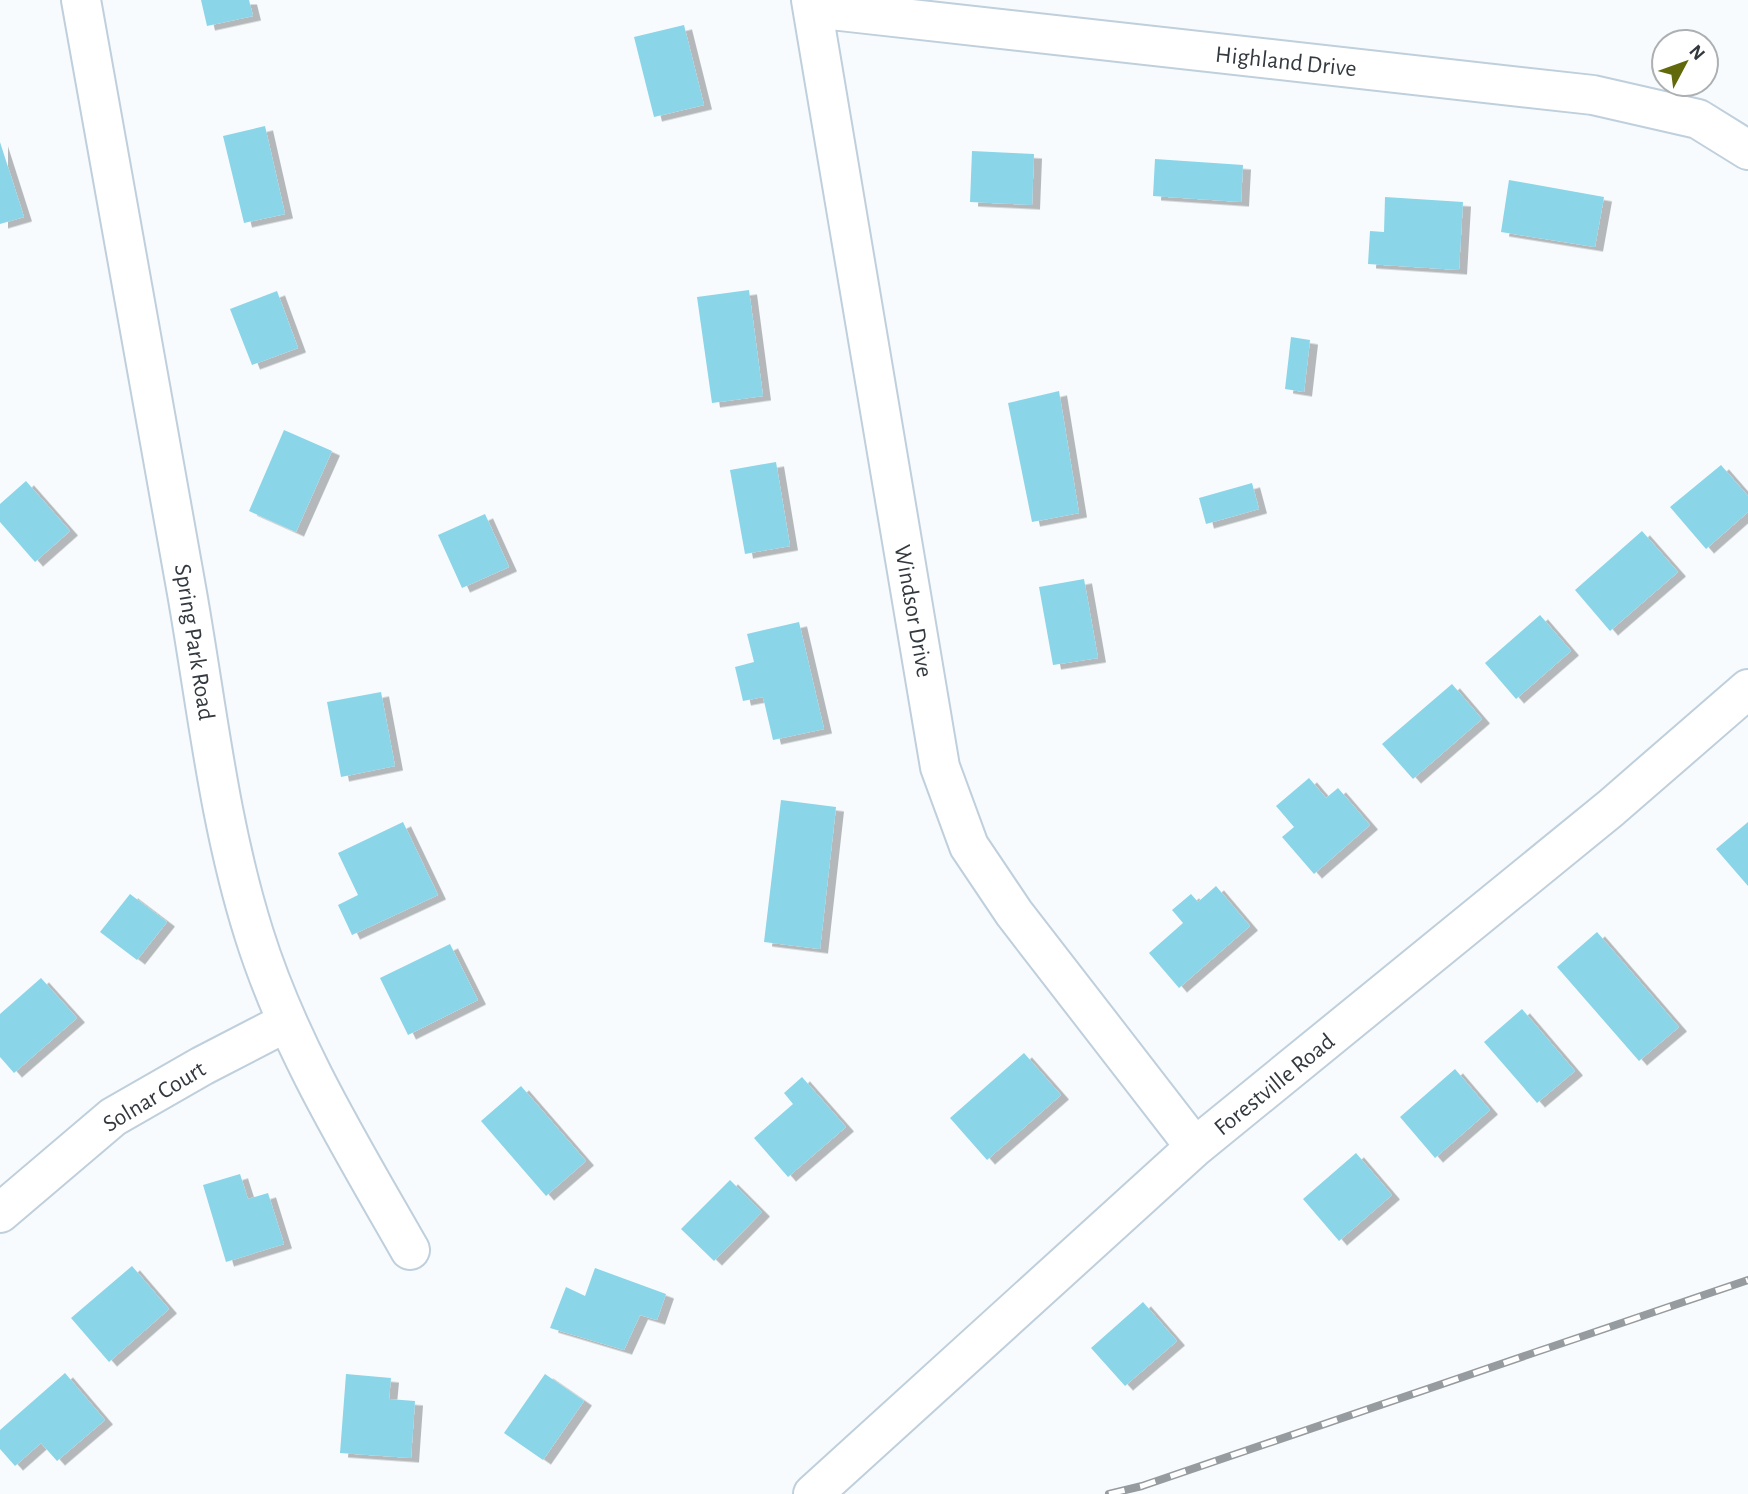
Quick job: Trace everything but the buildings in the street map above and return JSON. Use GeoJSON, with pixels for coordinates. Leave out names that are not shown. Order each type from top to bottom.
{"type":"FeatureCollection","features":[{"type":"Feature","properties":{"kind":"street","name":"Spring Park Road"},"geometry":{"type":"LineString","coordinates":[[81,0],[198,653],[223,817],[254,934],[286,1022],[329,1106],[410,1250]]}},
{"type":"Feature","properties":{"kind":"street","name":"Highland Drive"},"geometry":{"type":"LineString","coordinates":[[812,4],[1593,95],[1698,119],[1748,150]]}},
{"type":"Feature","properties":{"kind":"street","name":"Windsor Drive"},"geometry":{"type":"LineString","coordinates":[[812,4],[940,767],[969,846],[1014,913],[1195,1147]]}},
{"type":"Feature","properties":{"kind":"street","name":"Forestville Road"},"geometry":{"type":"LineString","coordinates":[[813,1494],[1195,1147],[1611,808],[1748,689]]}},
{"type":"Feature","properties":{"kind":"street","name":"Solnar Court"},"geometry":{"type":"LineString","coordinates":[[0,1213],[113,1117],[286,1022]]}},
{"type":"Feature","properties":{"kind":"railway"},"geometry":{"type":"LineString","coordinates":[[1109,1494],[1142,1486],[1748,1280]]}}]}
